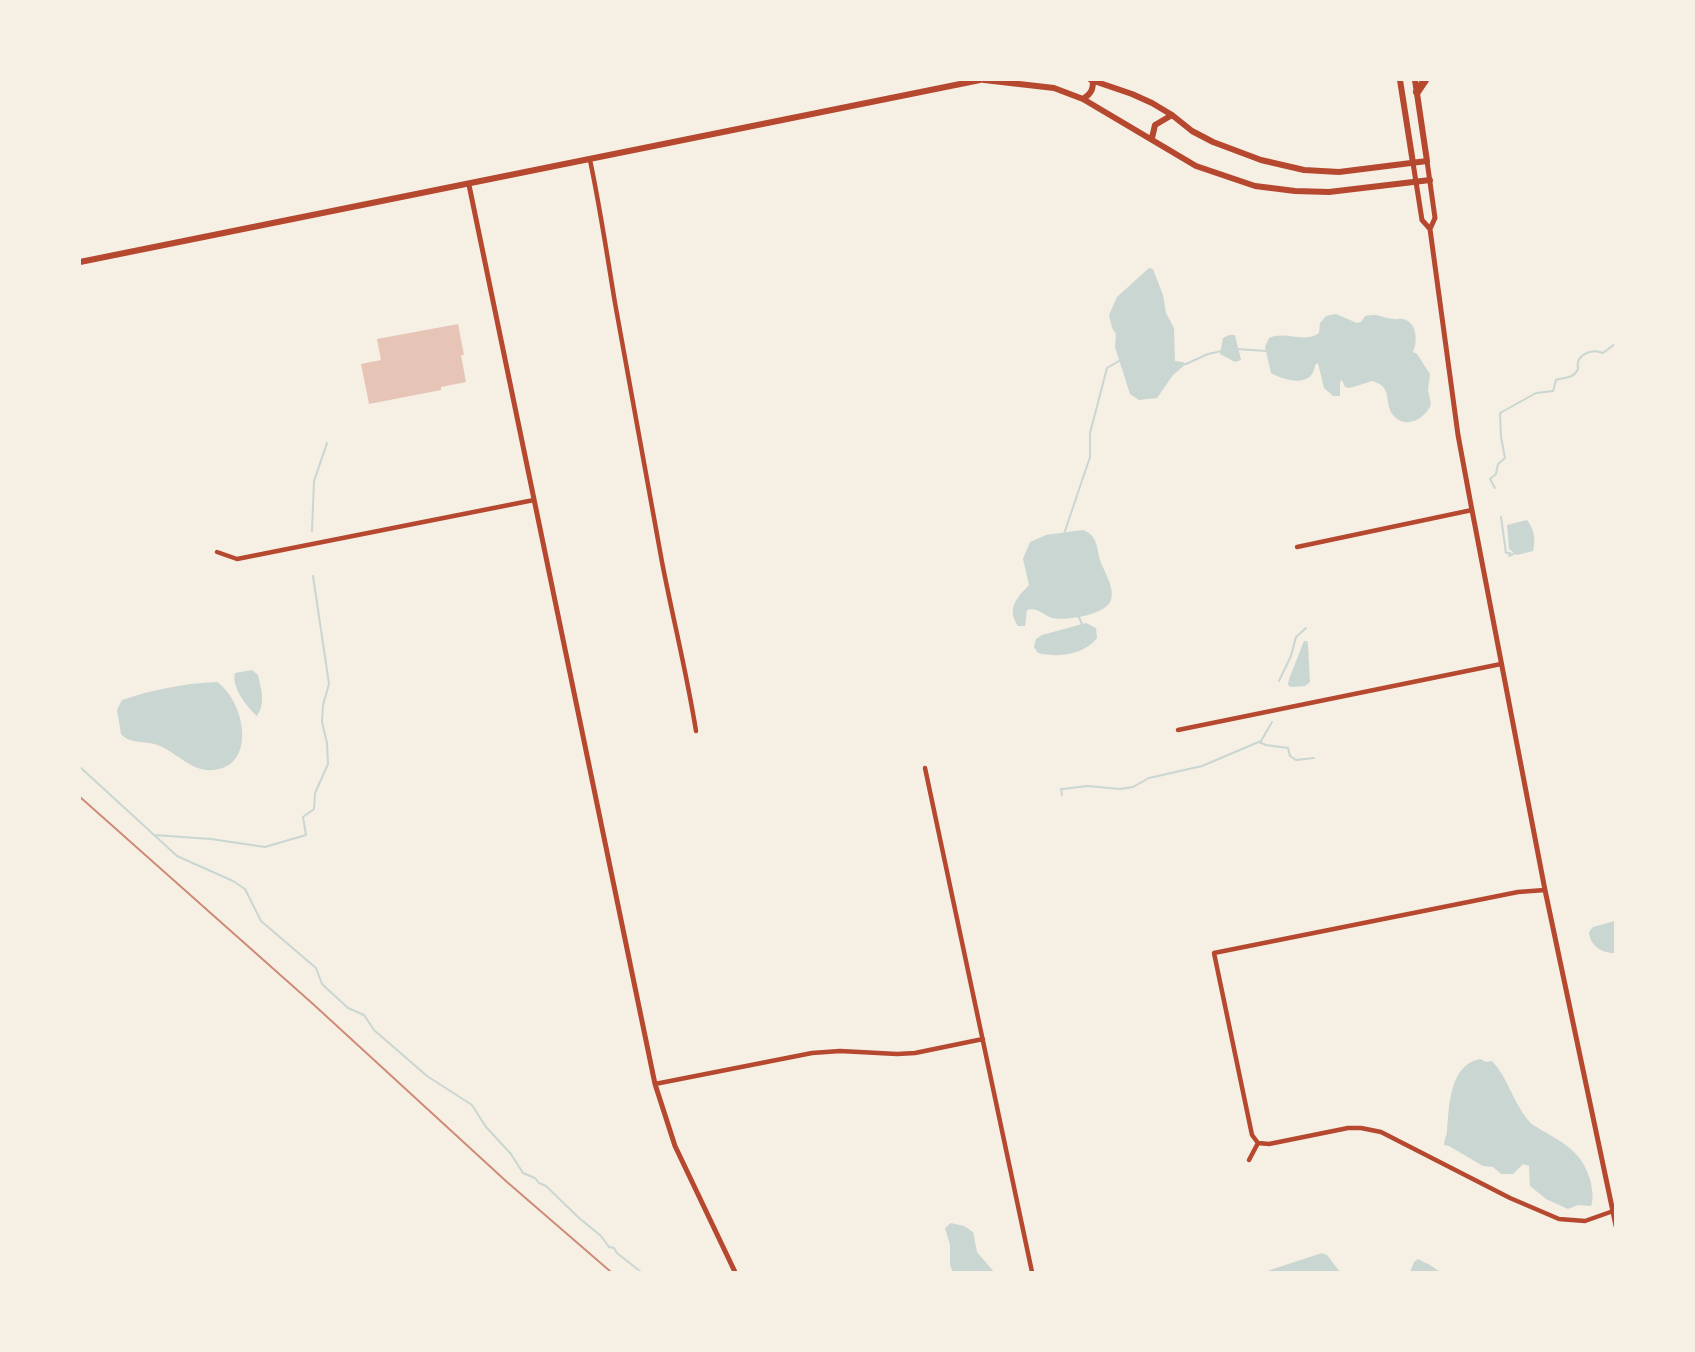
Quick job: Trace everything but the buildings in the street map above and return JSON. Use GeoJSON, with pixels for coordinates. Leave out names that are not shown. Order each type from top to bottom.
{"type":"FeatureCollection","features":[{"type":"Feature","properties":{"kind":"highway"},"geometry":{"type":"LineString","coordinates":[[1417,92],[1425,80]]}},
{"type":"Feature","properties":{"kind":"main road"},"geometry":{"type":"LineString","coordinates":[[80,262],[982,80],[1054,88],[1083,99],[1196,166],[1255,186],[1329,192],[1430,180]]}},
{"type":"Feature","properties":{"kind":"main road"},"geometry":{"type":"LineString","coordinates":[[1083,99],[1093,89],[1092,80],[1132,94],[1172,115],[1192,131],[1261,160],[1304,170],[1339,172],[1427,161],[1415,80]]}},
{"type":"Feature","properties":{"kind":"main road"},"geometry":{"type":"LineString","coordinates":[[1400,80],[1413,163]]}},
{"type":"Feature","properties":{"kind":"main road"},"geometry":{"type":"LineString","coordinates":[[1152,138],[1155,125],[1172,115]]}},
{"type":"Feature","properties":{"kind":"street"},"geometry":{"type":"LineString","coordinates":[[590,160],[604,226],[615,303],[662,563],[689,687],[696,731]]}},
{"type":"Feature","properties":{"kind":"street"},"geometry":{"type":"LineString","coordinates":[[1427,161],[1435,218],[1430,229],[1458,435],[1545,890],[1616,1226]]}},
{"type":"Feature","properties":{"kind":"street"},"geometry":{"type":"LineString","coordinates":[[1413,163],[1422,220],[1430,229]]}},
{"type":"Feature","properties":{"kind":"street"},"geometry":{"type":"LineString","coordinates":[[469,185],[655,1084],[675,1146],[735,1272]]}},
{"type":"Feature","properties":{"kind":"street"},"geometry":{"type":"LineString","coordinates":[[217,552],[237,559],[534,500]]}},
{"type":"Feature","properties":{"kind":"street"},"geometry":{"type":"LineString","coordinates":[[1297,547],[1472,510]]}},
{"type":"Feature","properties":{"kind":"street"},"geometry":{"type":"LineString","coordinates":[[1178,730],[1501,664]]}},
{"type":"Feature","properties":{"kind":"street"},"geometry":{"type":"LineString","coordinates":[[925,768],[1032,1272]]}},
{"type":"Feature","properties":{"kind":"street"},"geometry":{"type":"LineString","coordinates":[[1545,890],[1518,892],[1214,953],[1251,1135],[1258,1143],[1269,1144],[1338,1129],[1361,1128],[1381,1132],[1510,1198],[1559,1220],[1585,1221],[1614,1211]]}},
{"type":"Feature","properties":{"kind":"street"},"geometry":{"type":"LineString","coordinates":[[655,1084],[812,1053],[840,1051],[915,1053],[983,1039]]}},
{"type":"Feature","properties":{"kind":"street"},"geometry":{"type":"LineString","coordinates":[[1249,1161],[1258,1143]]}},
{"type":"Feature","properties":{"kind":"shaded area"},"geometry":{"type":"Polygon","coordinates":[[[1149,268],[1153,269],[1163,295],[1166,313],[1174,328],[1175,361],[1186,364],[1173,375],[1157,398],[1139,400],[1130,394],[1115,347],[1116,334],[1109,315],[1117,297],[1149,268]]]}},
{"type":"Feature","properties":{"kind":"shaded area"},"geometry":{"type":"Polygon","coordinates":[[[1336,314],[1357,323],[1361,322],[1365,316],[1373,315],[1403,319],[1411,324],[1416,338],[1413,352],[1417,354],[1430,374],[1428,390],[1431,404],[1425,414],[1415,421],[1403,422],[1398,419],[1390,410],[1386,391],[1372,381],[1350,388],[1345,387],[1342,380],[1340,396],[1333,396],[1324,388],[1318,363],[1309,377],[1304,380],[1291,380],[1271,373],[1265,347],[1269,338],[1282,335],[1313,336],[1319,333],[1320,323],[1326,316],[1336,314]]]}},
{"type":"Feature","properties":{"kind":"shaded area"},"geometry":{"type":"Polygon","coordinates":[[[1235,335],[1241,360],[1235,362],[1220,354],[1223,338],[1235,335]]]}},
{"type":"Feature","properties":{"kind":"shaded area"},"geometry":{"type":"Polygon","coordinates":[[[1527,520],[1534,535],[1533,551],[1517,555],[1509,549],[1507,525],[1527,520]]]}},
{"type":"Feature","properties":{"kind":"shaded area"},"geometry":{"type":"Polygon","coordinates":[[[1083,530],[1094,538],[1110,585],[1112,595],[1108,605],[1102,610],[1085,616],[1066,619],[1052,618],[1031,609],[1027,610],[1025,626],[1018,626],[1013,609],[1017,599],[1029,585],[1023,559],[1030,542],[1046,535],[1083,530]]]}},
{"type":"Feature","properties":{"kind":"shaded area"},"geometry":{"type":"Polygon","coordinates":[[[1086,623],[1096,628],[1097,638],[1092,644],[1078,652],[1053,655],[1038,653],[1034,647],[1036,639],[1042,635],[1086,623]]]}},
{"type":"Feature","properties":{"kind":"shaded area"},"geometry":{"type":"Polygon","coordinates":[[[1304,641],[1307,641],[1308,645],[1310,682],[1305,686],[1291,687],[1288,685],[1289,679],[1304,641]]]}},
{"type":"Feature","properties":{"kind":"shaded area"},"geometry":{"type":"Polygon","coordinates":[[[252,670],[258,675],[262,696],[257,716],[241,696],[234,678],[235,673],[252,670]]]}},
{"type":"Feature","properties":{"kind":"shaded area"},"geometry":{"type":"Polygon","coordinates":[[[217,682],[234,703],[240,716],[242,731],[237,757],[228,766],[206,770],[192,766],[160,746],[129,740],[121,734],[117,710],[122,700],[169,688],[217,682]]]}},
{"type":"Feature","properties":{"kind":"shaded area"},"geometry":{"type":"Polygon","coordinates":[[[1615,921],[1615,953],[1606,952],[1594,945],[1589,932],[1593,927],[1615,921]]]}},
{"type":"Feature","properties":{"kind":"shaded area"},"geometry":{"type":"Polygon","coordinates":[[[1480,1059],[1486,1062],[1492,1061],[1498,1068],[1518,1106],[1533,1125],[1567,1146],[1579,1157],[1591,1183],[1593,1198],[1591,1206],[1578,1205],[1568,1209],[1546,1199],[1530,1186],[1529,1166],[1523,1164],[1513,1174],[1501,1174],[1493,1167],[1483,1166],[1444,1145],[1450,1099],[1456,1078],[1462,1069],[1480,1059]]]}},
{"type":"Feature","properties":{"kind":"shaded area"},"geometry":{"type":"Polygon","coordinates":[[[951,1223],[964,1226],[973,1232],[977,1252],[994,1272],[953,1272],[950,1265],[950,1245],[945,1228],[951,1223]]]}},
{"type":"Feature","properties":{"kind":"shaded area"},"geometry":{"type":"Polygon","coordinates":[[[1322,1253],[1327,1255],[1340,1272],[1264,1272],[1322,1253]]]}},
{"type":"Feature","properties":{"kind":"shaded area"},"geometry":{"type":"Polygon","coordinates":[[[1418,1259],[1440,1272],[1410,1272],[1414,1262],[1418,1259]]]}},
{"type":"Feature","properties":{"kind":"waterway"},"geometry":{"type":"LineString","coordinates":[[1495,488],[1490,479],[1496,474],[1498,464],[1505,458],[1500,413],[1536,393],[1553,391],[1556,380],[1574,375],[1581,356],[1594,351],[1603,353],[1616,343]]}},
{"type":"Feature","properties":{"kind":"waterway"},"geometry":{"type":"LineString","coordinates":[[1237,349],[1266,351]]}},
{"type":"Feature","properties":{"kind":"waterway"},"geometry":{"type":"LineString","coordinates":[[1186,364],[1208,354],[1222,351]]}},
{"type":"Feature","properties":{"kind":"waterway"},"geometry":{"type":"LineString","coordinates":[[1064,534],[1090,457],[1090,433],[1107,368],[1119,361]]}},
{"type":"Feature","properties":{"kind":"waterway"},"geometry":{"type":"LineString","coordinates":[[312,531],[314,481],[327,443]]}},
{"type":"Feature","properties":{"kind":"waterway"},"geometry":{"type":"LineString","coordinates":[[1501,517],[1506,553],[1510,553],[1509,556],[1517,552]]}},
{"type":"Feature","properties":{"kind":"waterway"},"geometry":{"type":"LineString","coordinates":[[154,835],[211,839],[265,847],[306,835],[303,817],[314,809],[315,793],[328,764],[327,743],[322,722],[323,705],[329,684],[313,576]]}},
{"type":"Feature","properties":{"kind":"waterway"},"geometry":{"type":"LineString","coordinates":[[1078,615],[1083,626]]}},
{"type":"Feature","properties":{"kind":"waterway"},"geometry":{"type":"LineString","coordinates":[[1279,681],[1291,656],[1296,637],[1306,628]]}},
{"type":"Feature","properties":{"kind":"waterway"},"geometry":{"type":"LineString","coordinates":[[1062,795],[1061,789],[1087,786],[1120,789],[1133,787],[1149,778],[1202,766],[1261,741],[1272,722]]}},
{"type":"Feature","properties":{"kind":"waterway"},"geometry":{"type":"LineString","coordinates":[[1259,742],[1288,748],[1290,756],[1296,760],[1314,758]]}},
{"type":"Feature","properties":{"kind":"waterway"},"geometry":{"type":"LineString","coordinates":[[80,767],[177,856],[233,881],[245,889],[261,921],[316,968],[322,984],[348,1008],[364,1015],[374,1030],[427,1076],[472,1105],[486,1127],[511,1154],[523,1173],[546,1186],[601,1236],[609,1247],[614,1248],[641,1272]]}},
{"type":"Feature","properties":{"kind":"railway"},"geometry":{"type":"LineString","coordinates":[[80,797],[313,1004],[507,1182],[611,1272]]}}]}
